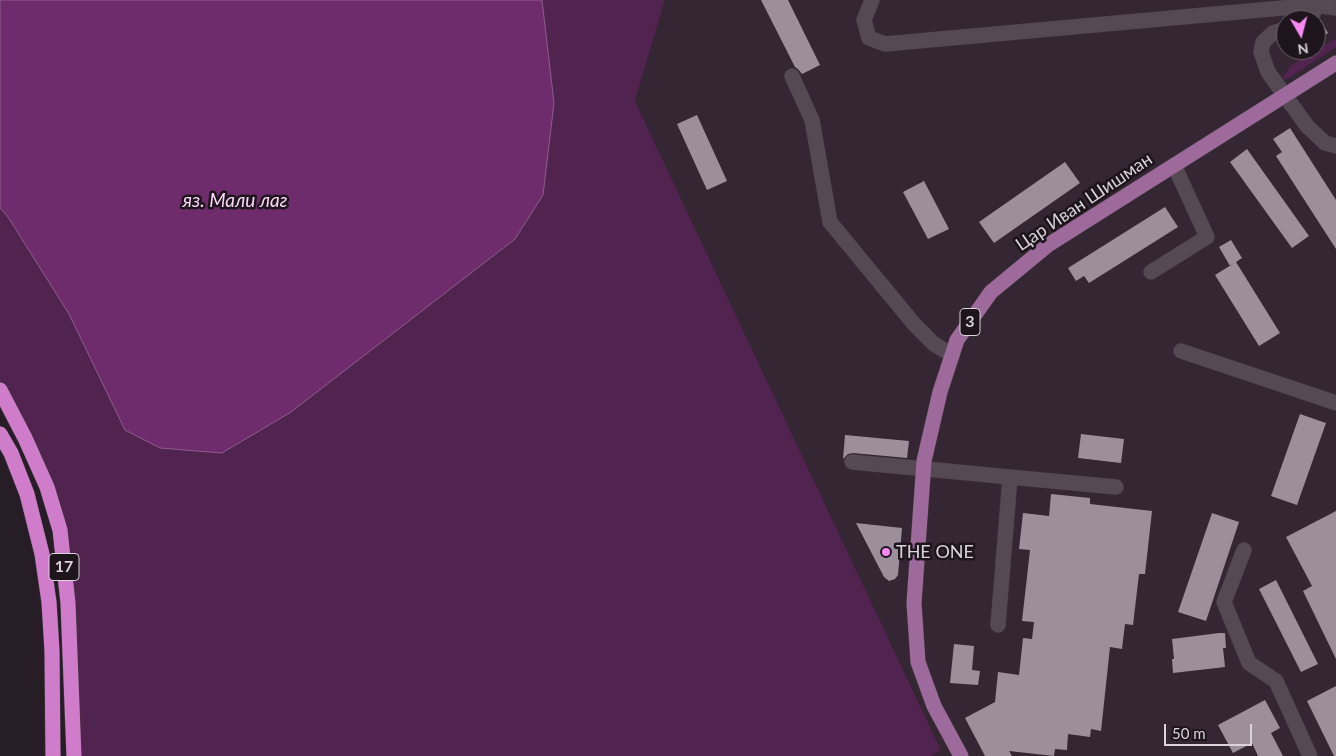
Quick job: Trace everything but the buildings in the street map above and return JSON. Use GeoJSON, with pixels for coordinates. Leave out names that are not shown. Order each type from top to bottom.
{"type":"FeatureCollection","features":[{"type":"Feature","properties":{"kind":"highway","name":"17"},"geometry":{"type":"LineString","coordinates":[[0,390],[26,438],[47,486],[60,530],[69,612],[74,756]]}},
{"type":"Feature","properties":{"kind":"highway","name":"17"},"geometry":{"type":"LineString","coordinates":[[0,434],[11,453],[27,494],[42,554],[51,631],[53,756]]}},
{"type":"Feature","properties":{"kind":"main road","name":"Цар Иван Шишман"},"geometry":{"type":"LineString","coordinates":[[961,756],[934,706],[918,662],[914,603],[924,470],[940,392],[957,340],[991,292],[1048,244],[1336,62]]}},
{"type":"Feature","properties":{"kind":"street"},"geometry":{"type":"LineString","coordinates":[[872,0],[864,20],[867,30],[870,38],[886,44],[1288,4],[1336,8]]}},
{"type":"Feature","properties":{"kind":"street"},"geometry":{"type":"LineString","coordinates":[[1315,5],[1332,0]]}},
{"type":"Feature","properties":{"kind":"street"},"geometry":{"type":"LineString","coordinates":[[1314,10],[1315,5]]}},
{"type":"Feature","properties":{"kind":"street"},"geometry":{"type":"LineString","coordinates":[[1276,32],[1263,42],[1261,52],[1268,72],[1307,126],[1326,143],[1336,146]]}},
{"type":"Feature","properties":{"kind":"street"},"geometry":{"type":"LineString","coordinates":[[792,76],[812,120],[830,222],[914,324],[934,344],[952,355]]}},
{"type":"Feature","properties":{"kind":"street"},"geometry":{"type":"LineString","coordinates":[[1151,272],[1206,237],[1174,166]]}},
{"type":"Feature","properties":{"kind":"street"},"geometry":{"type":"LineString","coordinates":[[1181,351],[1336,403]]}},
{"type":"Feature","properties":{"kind":"street"},"geometry":{"type":"LineString","coordinates":[[852,462],[1116,487]]}},
{"type":"Feature","properties":{"kind":"street"},"geometry":{"type":"LineString","coordinates":[[998,625],[1010,477]]}},
{"type":"Feature","properties":{"kind":"street"},"geometry":{"type":"LineString","coordinates":[[1244,550],[1224,602],[1249,663],[1276,681],[1310,756]]}},
{"type":"Feature","properties":{"kind":"shaded area"},"geometry":{"type":"Polygon","coordinates":[[[542,0],[665,0],[635,101],[941,750],[931,756],[77,756],[64,535],[0,388],[0,208],[8,217],[69,314],[125,430],[222,453],[291,412],[515,239],[543,195],[554,103],[542,0]]]}},
{"type":"Feature","properties":{"kind":"shaded area"},"geometry":{"type":"Polygon","coordinates":[[[665,0],[1336,0],[1336,756],[931,756],[941,750],[635,101],[665,0]]]}},
{"type":"Feature","properties":{"kind":"shaded area"},"geometry":{"type":"Polygon","coordinates":[[[1336,38],[1336,47],[1326,54],[1326,44],[1336,38]]]}},
{"type":"Feature","properties":{"kind":"shaded area"},"geometry":{"type":"Polygon","coordinates":[[[1300,60],[1316,60],[1286,80],[1282,79],[1290,66],[1300,60]]]}},
{"type":"Feature","properties":{"kind":"water","name":"яз. Мали лаг"},"geometry":{"type":"Polygon","coordinates":[[[0,0],[542,0],[554,103],[543,195],[515,239],[291,412],[222,453],[160,448],[125,430],[69,314],[8,217],[0,208],[0,0]]]}},
{"type":"Feature","properties":{"kind":"place","name":"THE ONE"},"geometry":{"type":"Point","coordinates":[886,552]}}]}
